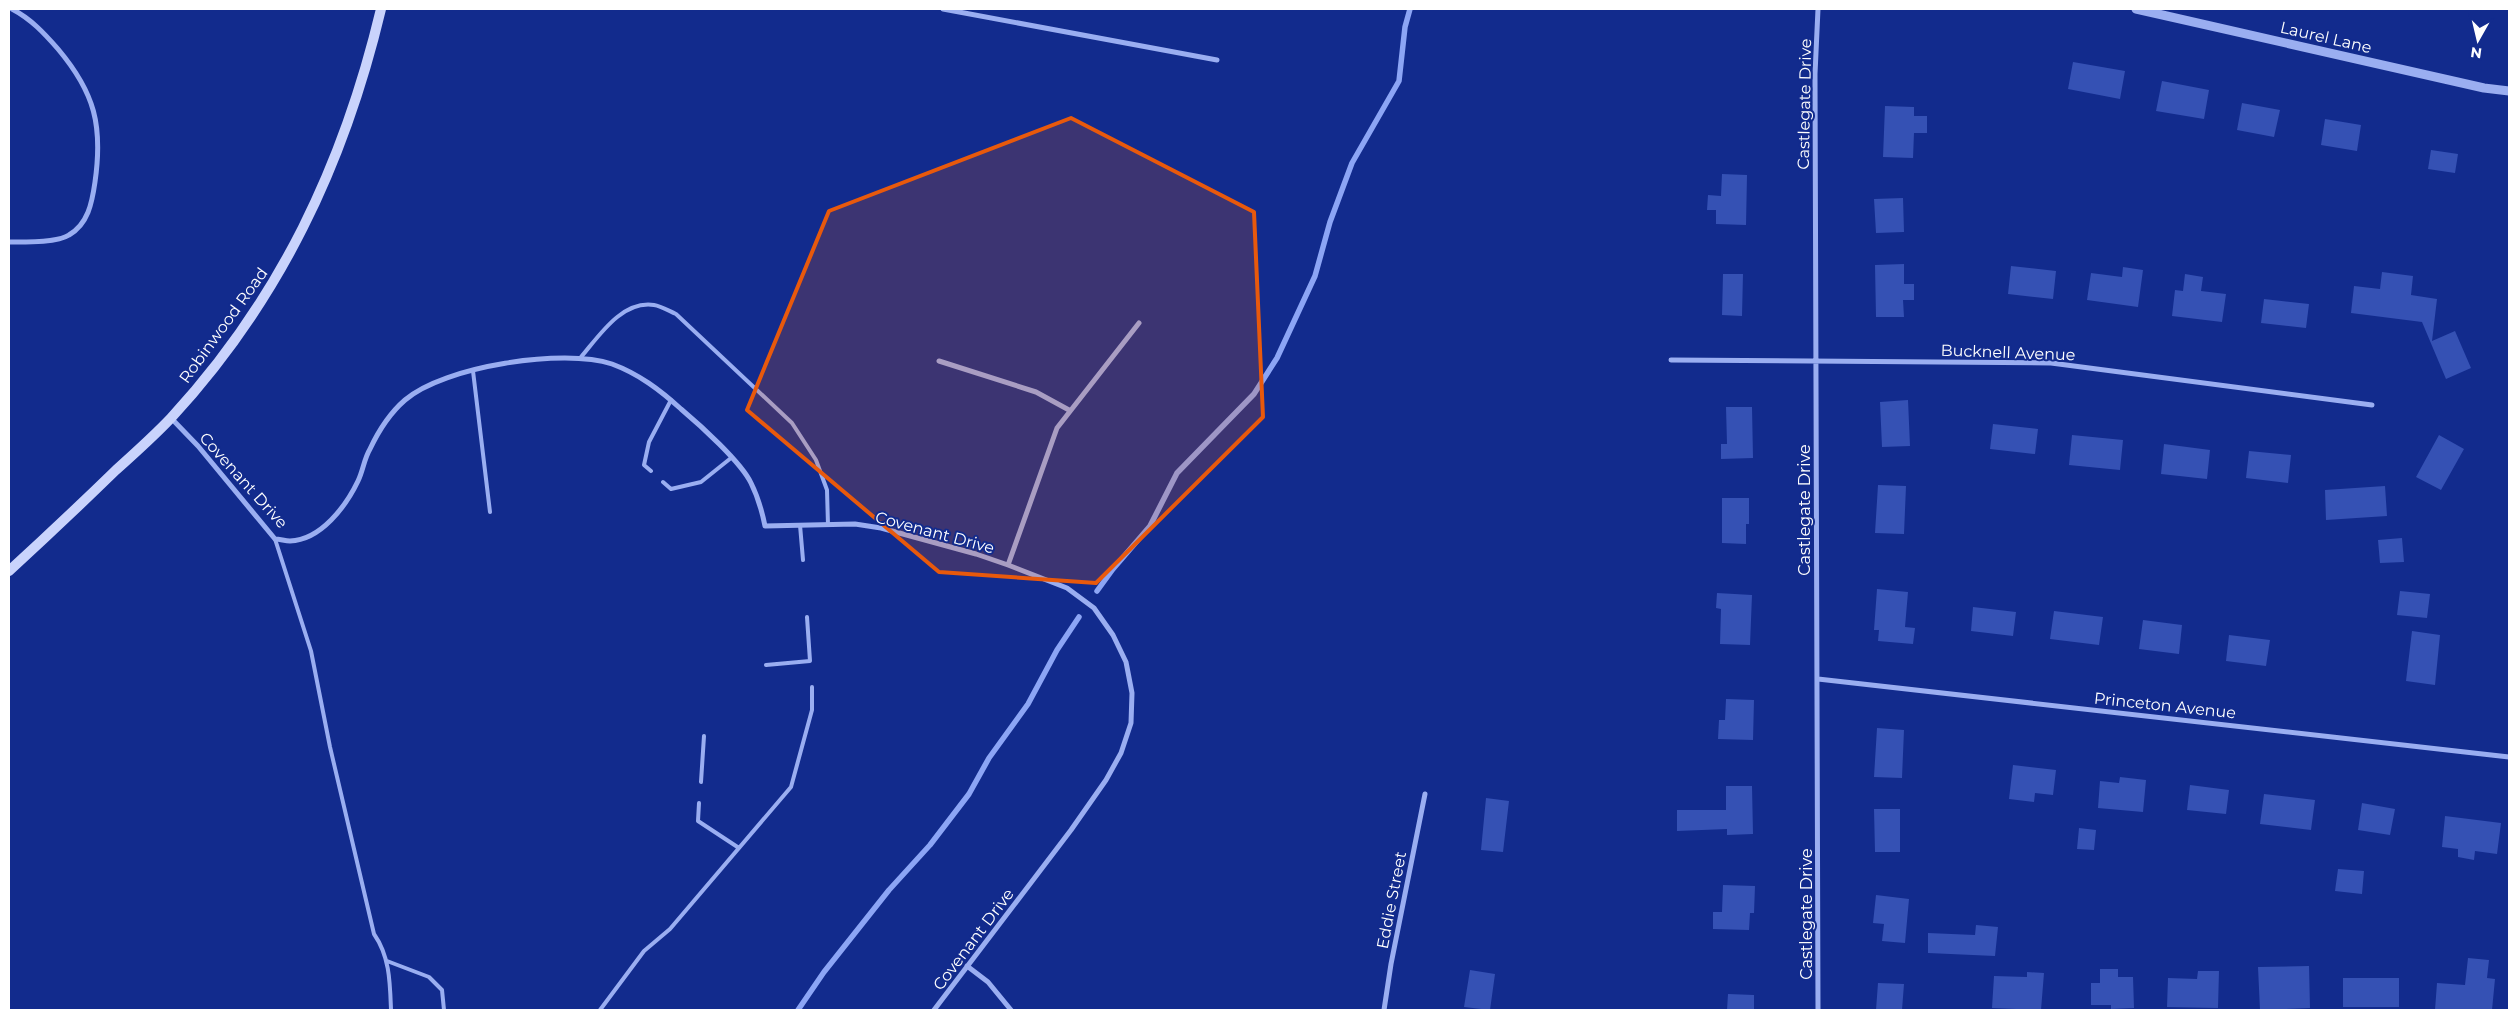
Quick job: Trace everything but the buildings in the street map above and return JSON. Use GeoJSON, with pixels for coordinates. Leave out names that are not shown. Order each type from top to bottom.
{"type":"FeatureCollection","features":[{"type":"Feature","properties":{"kind":"main road","name":"Robinwood Road"},"geometry":{"type":"LineString","coordinates":[[9,571],[171,418],[254,313],[306,222],[331,169],[349,123],[381,9]]}},
{"type":"Feature","properties":{"kind":"street"},"geometry":{"type":"LineString","coordinates":[[9,242],[68,236],[80,227],[85,221],[92,199],[99,154],[99,136],[95,112],[86,88],[74,67],[47,36],[27,17],[12,9]]}},
{"type":"Feature","properties":{"kind":"street"},"geometry":{"type":"LineString","coordinates":[[943,9],[1217,60]]}},
{"type":"Feature","properties":{"kind":"street","name":"Castlegate Drive"},"geometry":{"type":"LineString","coordinates":[[1818,9],[1815,74],[1818,1010]]}},
{"type":"Feature","properties":{"kind":"street","name":"Laurel Lane"},"geometry":{"type":"LineString","coordinates":[[2136,9],[2161,12],[2484,88],[2509,91]]}},
{"type":"Feature","properties":{"kind":"street"},"geometry":{"type":"LineString","coordinates":[[1008,566],[1057,428],[1069,410],[1139,323]]}},
{"type":"Feature","properties":{"kind":"street","name":"Covenant Drive"},"geometry":{"type":"LineString","coordinates":[[171,418],[198,446],[275,538],[290,541],[318,531],[344,507],[358,481],[369,451],[384,424],[405,400],[430,384],[473,371],[550,358],[581,357],[611,364],[640,376],[671,400],[731,458],[750,481],[762,510],[765,526],[855,524],[904,533],[1008,566],[1067,588],[1094,608],[1113,635],[1126,662],[1132,693],[1131,724],[1121,753],[1106,780],[1071,830],[934,1010]]}},
{"type":"Feature","properties":{"kind":"street","name":"Bucknell Avenue"},"geometry":{"type":"LineString","coordinates":[[1671,360],[2051,363],[2372,405]]}},
{"type":"Feature","properties":{"kind":"street"},"geometry":{"type":"LineString","coordinates":[[939,362],[1036,392],[1069,410]]}},
{"type":"Feature","properties":{"kind":"street","name":"Princeton Avenue"},"geometry":{"type":"LineString","coordinates":[[1818,679],[2509,756]]}},
{"type":"Feature","properties":{"kind":"street","name":"Eddie Street"},"geometry":{"type":"LineString","coordinates":[[1384,1010],[1391,964],[1425,794]]}},
{"type":"Feature","properties":{"kind":"street"},"geometry":{"type":"LineString","coordinates":[[967,966],[988,982],[1011,1010]]}},
{"type":"Feature","properties":{"kind":"lane"},"geometry":{"type":"LineString","coordinates":[[581,357],[612,322],[636,305],[655,304],[676,314],[792,423],[816,460],[827,490],[828,525]]}},
{"type":"Feature","properties":{"kind":"lane"},"geometry":{"type":"LineString","coordinates":[[473,371],[490,512]]}},
{"type":"Feature","properties":{"kind":"lane"},"geometry":{"type":"LineString","coordinates":[[652,471],[644,465],[649,442],[671,400]]}},
{"type":"Feature","properties":{"kind":"lane"},"geometry":{"type":"LineString","coordinates":[[663,482],[671,489],[701,482],[731,458]]}},
{"type":"Feature","properties":{"kind":"lane"},"geometry":{"type":"LineString","coordinates":[[800,525],[803,560]]}},
{"type":"Feature","properties":{"kind":"lane"},"geometry":{"type":"LineString","coordinates":[[275,538],[311,651],[330,747],[374,934],[384,948],[387,961],[392,1010]]}},
{"type":"Feature","properties":{"kind":"lane"},"geometry":{"type":"LineString","coordinates":[[766,665],[810,661],[807,617]]}},
{"type":"Feature","properties":{"kind":"lane"},"geometry":{"type":"LineString","coordinates":[[600,1010],[644,951],[670,929],[791,787],[812,710],[812,687]]}},
{"type":"Feature","properties":{"kind":"lane"},"geometry":{"type":"LineString","coordinates":[[701,782],[704,736]]}},
{"type":"Feature","properties":{"kind":"lane"},"geometry":{"type":"LineString","coordinates":[[699,803],[698,821],[739,848]]}},
{"type":"Feature","properties":{"kind":"lane"},"geometry":{"type":"LineString","coordinates":[[387,961],[429,977],[442,990],[444,1010]]}},
{"type":"Feature","properties":{"kind":"highlighted area"},"geometry":{"type":"Polygon","coordinates":[[[1071,118],[1254,212],[1263,417],[1096,583],[939,572],[747,410],[829,211],[1071,118]]]}},
{"type":"Feature","properties":{"kind":"waterway"},"geometry":{"type":"LineString","coordinates":[[1097,591],[1113,569],[1150,526],[1177,473],[1254,394],[1277,358],[1315,276],[1330,222],[1352,163],[1399,81],[1405,27],[1410,9]]}},
{"type":"Feature","properties":{"kind":"waterway"},"geometry":{"type":"LineString","coordinates":[[798,1010],[824,972],[889,890],[930,845],[969,794],[989,758],[1028,704],[1057,650],[1079,617]]}}]}
